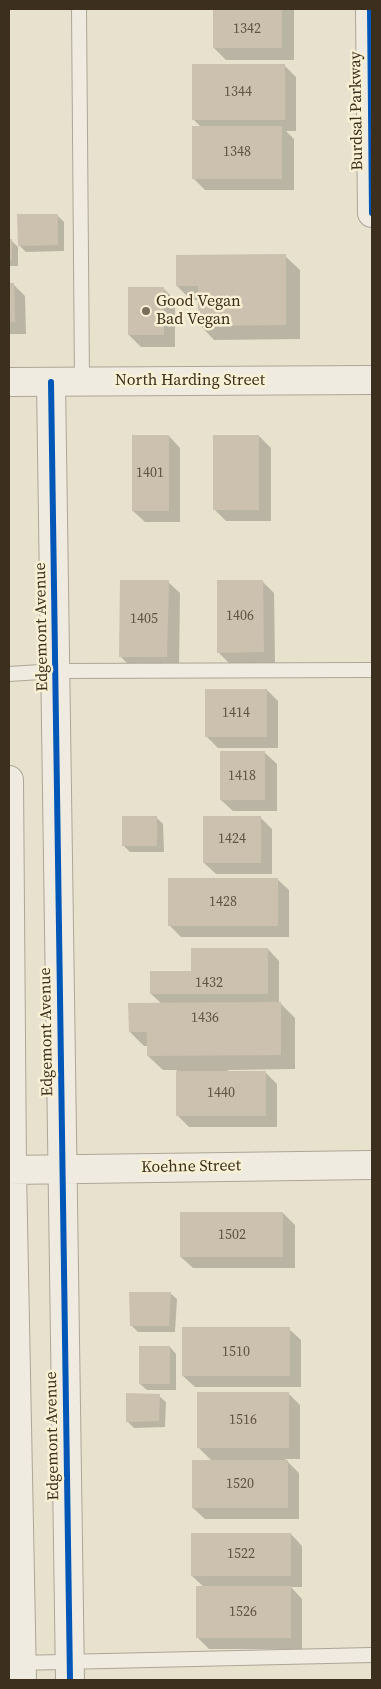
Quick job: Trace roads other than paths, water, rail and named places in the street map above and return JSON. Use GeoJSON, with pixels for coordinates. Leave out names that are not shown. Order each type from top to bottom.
{"type":"FeatureCollection","features":[{"type":"Feature","properties":{"kind":"street","name":"Burdsal Parkway"},"geometry":{"type":"LineString","coordinates":[[370,9],[372,213]]}},
{"type":"Feature","properties":{"kind":"street","name":"North Harding Street"},"geometry":{"type":"LineString","coordinates":[[9,382],[372,380]]}},
{"type":"Feature","properties":{"kind":"street","name":"Edgemont Avenue"},"geometry":{"type":"LineString","coordinates":[[51,382],[70,1671]]}},
{"type":"Feature","properties":{"kind":"street"},"geometry":{"type":"LineString","coordinates":[[9,780],[10,1170],[18,1669]]}},
{"type":"Feature","properties":{"kind":"street","name":"Koehne Street"},"geometry":{"type":"LineString","coordinates":[[10,1170],[372,1165]]}},
{"type":"Feature","properties":{"kind":"lane"},"geometry":{"type":"LineString","coordinates":[[80,9],[82,382]]}},
{"type":"Feature","properties":{"kind":"lane"},"geometry":{"type":"LineString","coordinates":[[9,674],[56,671],[372,670]]}},
{"type":"Feature","properties":{"kind":"lane"},"geometry":{"type":"LineString","coordinates":[[18,1669],[70,1671],[372,1655]]}},
{"type":"Feature","properties":{"kind":"place","name":"Good Vegan Bad Vegan"},"geometry":{"type":"Point","coordinates":[146,311]}}]}
